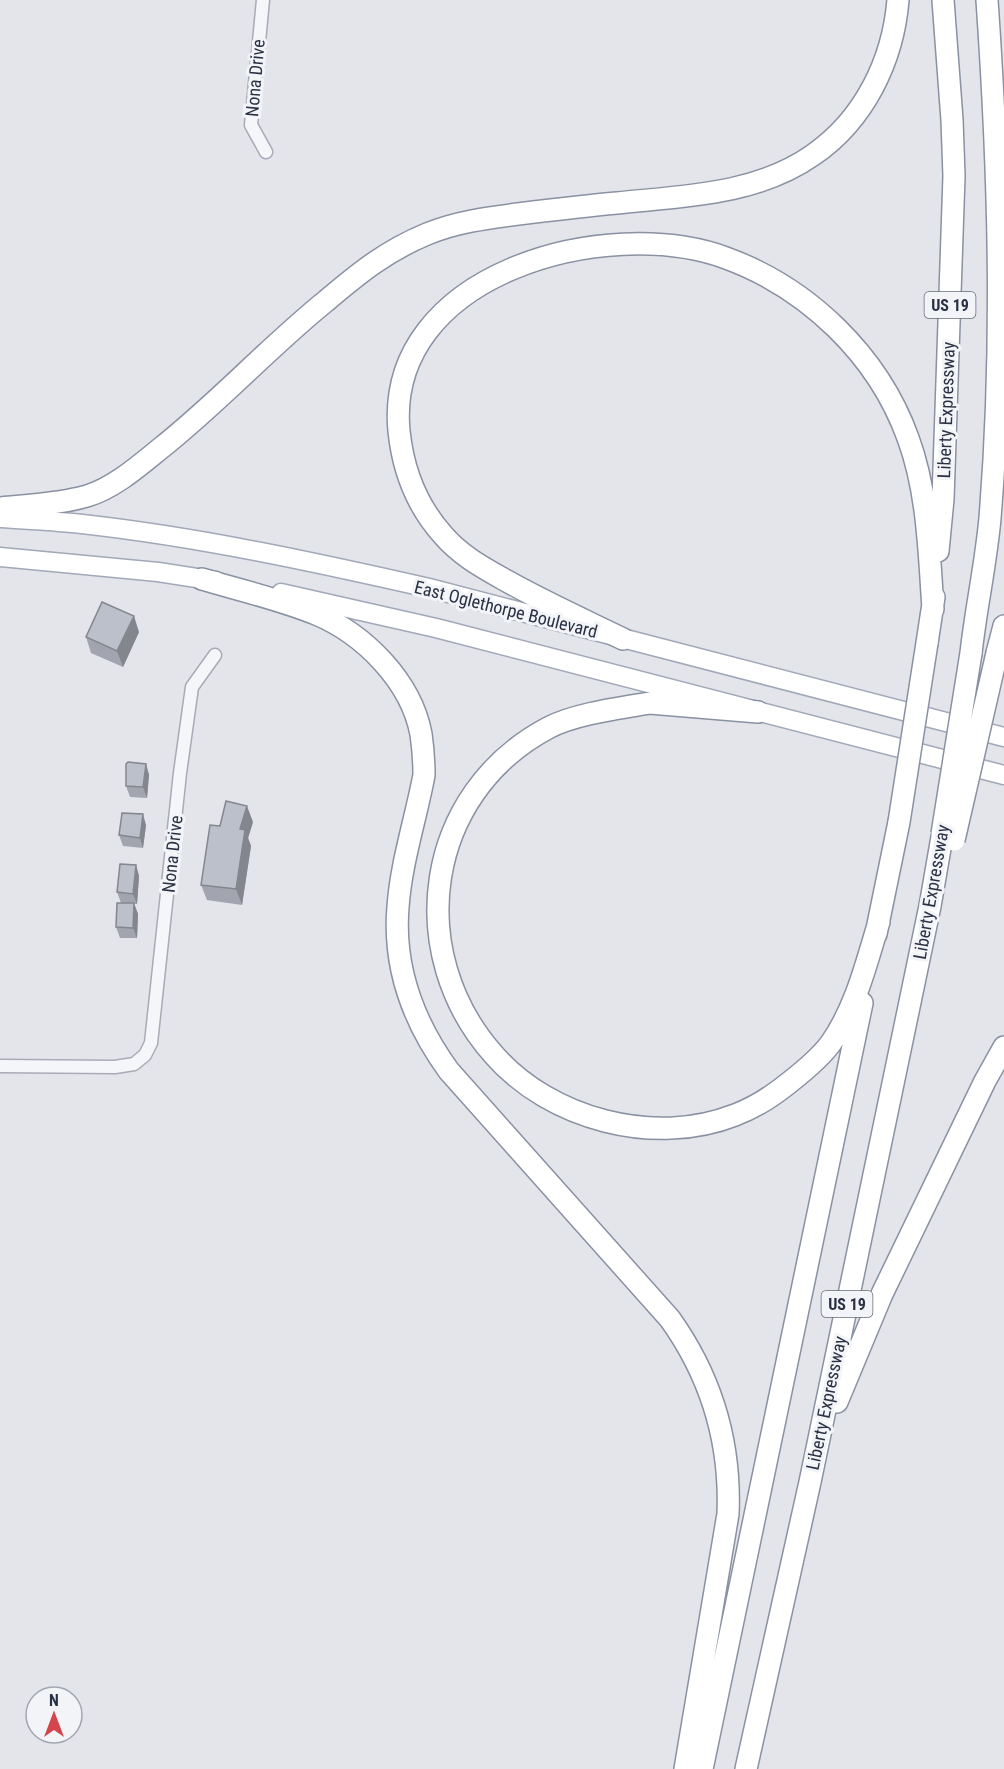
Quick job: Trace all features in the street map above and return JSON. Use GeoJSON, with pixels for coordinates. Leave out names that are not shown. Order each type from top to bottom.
{"type":"FeatureCollection","features":[{"type":"Feature","properties":{"kind":"highway"},"geometry":{"type":"LineString","coordinates":[[0,508],[44,504],[89,495],[137,467],[184,430],[308,316],[370,264],[428,234],[473,220],[703,195],[760,180],[793,167],[815,154],[838,135],[864,104],[890,47],[898,0]]}},
{"type":"Feature","properties":{"kind":"highway","name":"Liberty Expressway"},"geometry":{"type":"LineString","coordinates":[[702,1769],[899,822],[933,609],[943,499],[954,176],[943,0]]}},
{"type":"Feature","properties":{"kind":"highway","name":"Liberty Expressway"},"geometry":{"type":"LineString","coordinates":[[746,1769],[810,1482],[930,906],[948,839],[990,520],[998,369],[998,177],[987,0]]}},
{"type":"Feature","properties":{"kind":"highway"},"geometry":{"type":"LineString","coordinates":[[623,639],[536,598],[460,552],[441,533],[415,494],[401,449],[399,425],[401,392],[411,358],[418,343],[452,304],[482,284],[529,263],[558,254],[606,246],[670,245],[696,249],[756,270],[802,299],[834,326],[855,349],[875,374],[894,404],[908,436],[918,470],[928,533],[933,609]]}},
{"type":"Feature","properties":{"kind":"highway"},"geometry":{"type":"LineString","coordinates":[[202,579],[300,609],[330,621],[371,650],[396,680],[421,732],[424,757],[424,775],[398,907],[399,951],[408,994],[415,1014],[436,1053],[449,1071],[670,1319],[689,1347],[705,1378],[725,1445],[729,1491],[728,1515],[685,1769]]}},
{"type":"Feature","properties":{"kind":"highway"},"geometry":{"type":"LineString","coordinates":[[948,839],[1004,626]]}},
{"type":"Feature","properties":{"kind":"highway"},"geometry":{"type":"LineString","coordinates":[[758,712],[650,703],[594,714],[548,728],[518,747],[485,777],[471,796],[453,831],[442,867],[437,902],[442,957],[450,983],[474,1031],[517,1077],[542,1095],[568,1109],[596,1119],[625,1125],[675,1128],[705,1124],[734,1116],[772,1095],[804,1071],[829,1046],[851,1011],[879,922]]}},
{"type":"Feature","properties":{"kind":"highway"},"geometry":{"type":"LineString","coordinates":[[810,1482],[851,1366],[882,1294],[985,1081],[1004,1047]]}},
{"type":"Feature","properties":{"kind":"main road","name":"East Oglethorpe Boulevard"},"geometry":{"type":"LineString","coordinates":[[0,518],[82,524],[251,549],[429,588],[1004,737]]}},
{"type":"Feature","properties":{"kind":"main road","name":"East Oglethorpe Boulevard"},"geometry":{"type":"LineString","coordinates":[[0,557],[83,564],[202,579],[278,593],[436,628],[1004,775]]}},
{"type":"Feature","properties":{"kind":"street","name":"Nona Drive"},"geometry":{"type":"LineString","coordinates":[[263,0],[251,125],[266,152]]}},
{"type":"Feature","properties":{"kind":"street","name":"Nona Drive"},"geometry":{"type":"LineString","coordinates":[[0,1066],[115,1067],[134,1064],[142,1058],[151,1043],[180,773],[192,687],[215,655]]}},
{"type":"Feature","properties":{"kind":"building"},"geometry":{"type":"Polygon","coordinates":[[[102,602],[134,616],[117,651],[86,637],[102,602]]]}},
{"type":"Feature","properties":{"kind":"building"},"geometry":{"type":"Polygon","coordinates":[[[128,762],[146,764],[143,787],[126,786],[126,764],[128,762]]]}},
{"type":"Feature","properties":{"kind":"building"},"geometry":{"type":"Polygon","coordinates":[[[226,801],[247,806],[240,829],[245,830],[236,889],[201,885],[210,825],[220,826],[226,801]]]}},
{"type":"Feature","properties":{"kind":"building"},"geometry":{"type":"Polygon","coordinates":[[[122,813],[143,814],[140,838],[119,835],[122,813]]]}},
{"type":"Feature","properties":{"kind":"building"},"geometry":{"type":"Polygon","coordinates":[[[120,864],[136,865],[133,894],[117,892],[120,864]]]}},
{"type":"Feature","properties":{"kind":"building"},"geometry":{"type":"Polygon","coordinates":[[[117,903],[134,903],[133,928],[116,927],[117,903]]]}}]}
